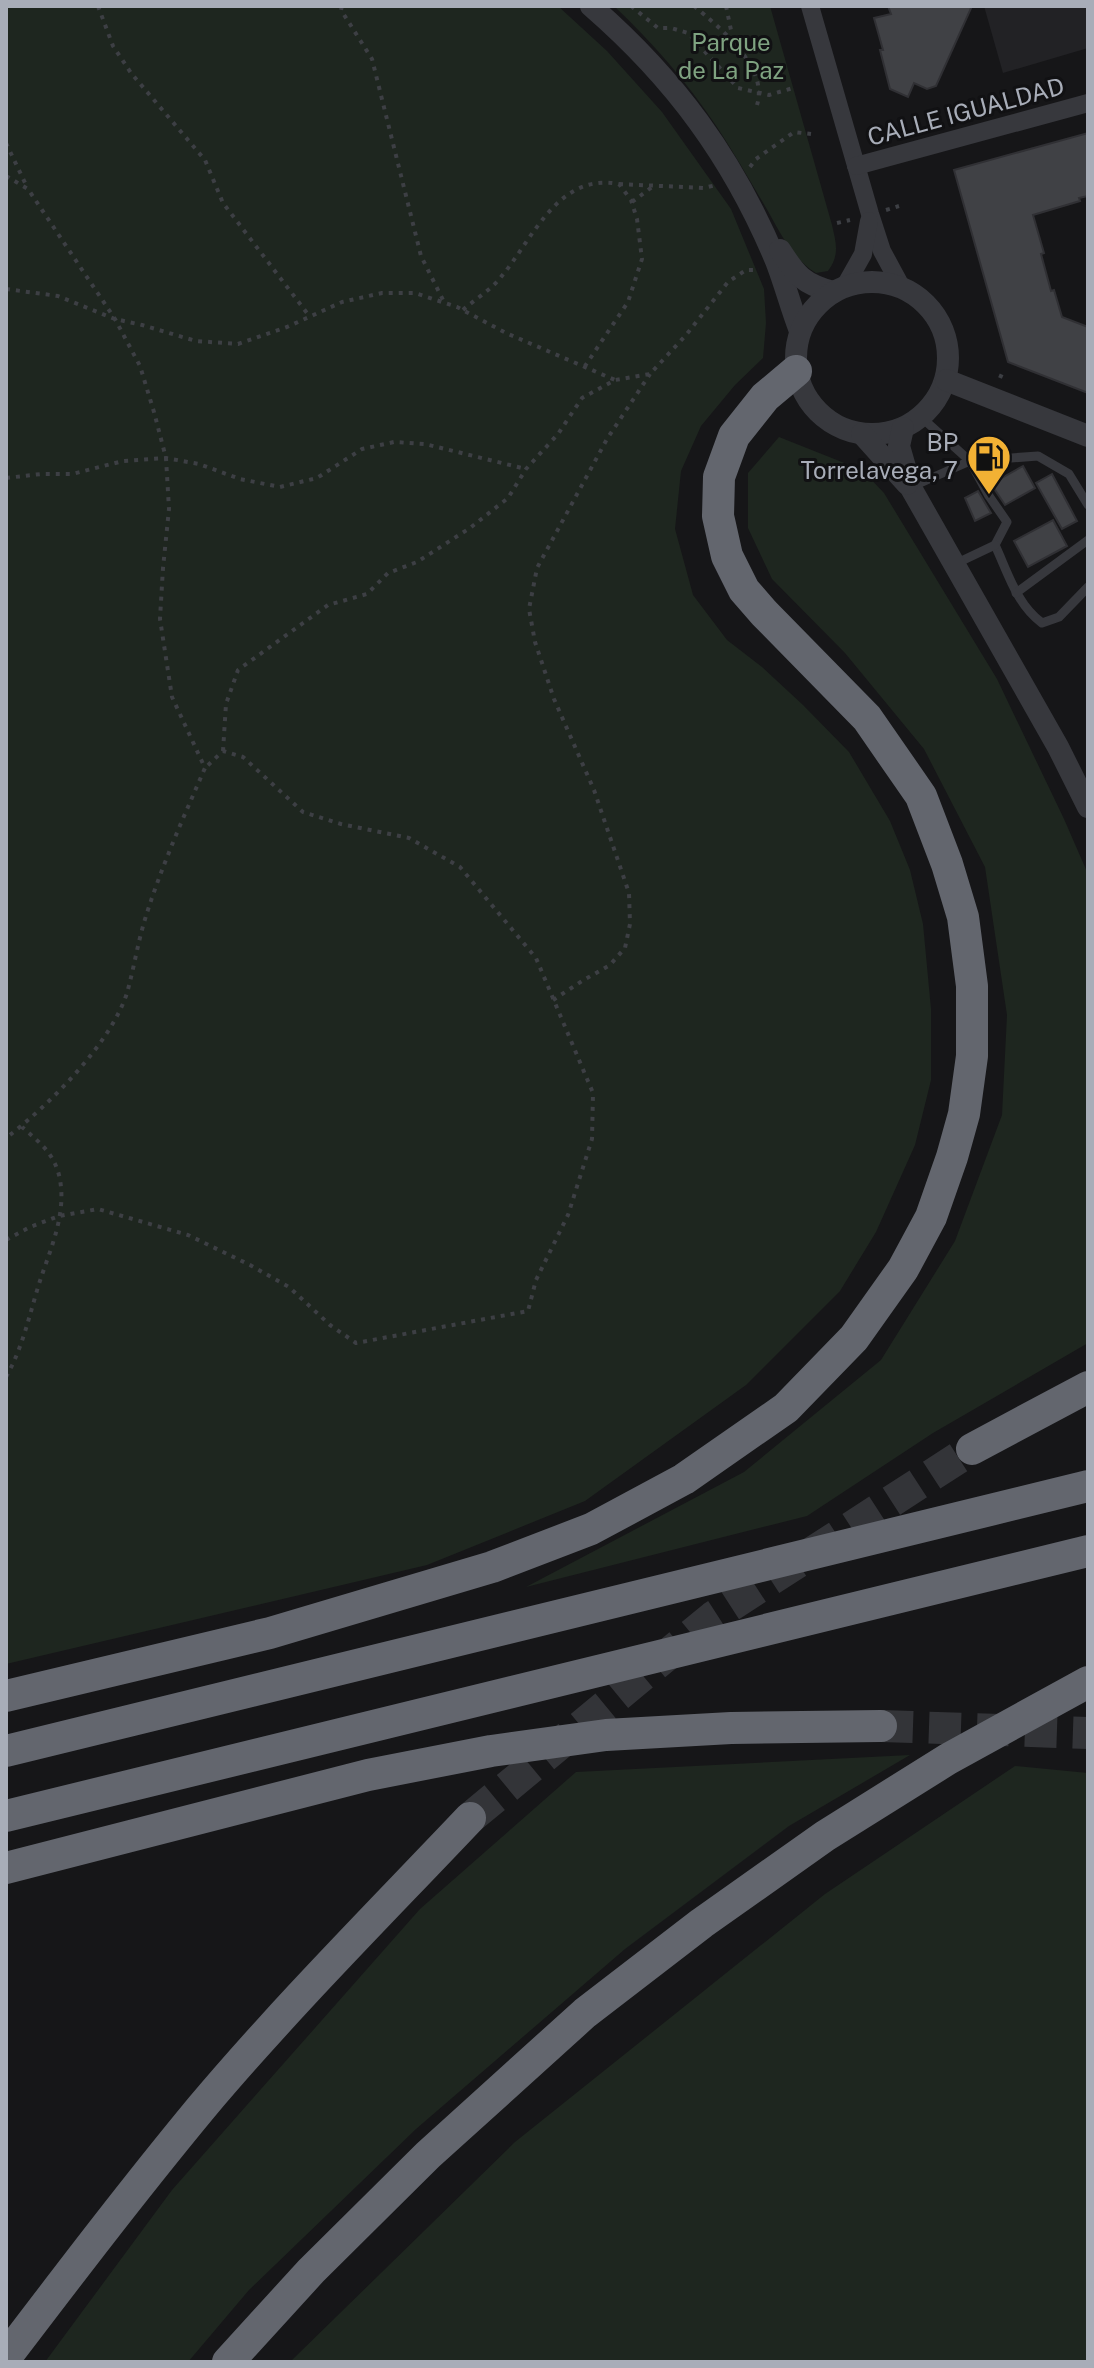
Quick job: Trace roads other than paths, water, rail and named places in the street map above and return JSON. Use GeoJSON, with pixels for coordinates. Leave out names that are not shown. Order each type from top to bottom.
{"type":"FeatureCollection","features":[{"type":"Feature","properties":{"kind":"highway"},"geometry":{"type":"LineString","coordinates":[[6,1696],[270,1633],[492,1567],[591,1529],[684,1479],[786,1408],[854,1338],[903,1269],[931,1217],[964,1114],[972,1056],[972,986],[963,917],[921,796],[867,718],[744,590],[727,556],[718,516],[719,477],[734,436],[765,397],[796,371]]}},
{"type":"Feature","properties":{"kind":"highway"},"geometry":{"type":"LineString","coordinates":[[972,1449],[1088,1387]]}},
{"type":"Feature","properties":{"kind":"highway"},"geometry":{"type":"LineString","coordinates":[[6,1751],[1088,1486]]}},
{"type":"Feature","properties":{"kind":"highway"},"geometry":{"type":"LineString","coordinates":[[6,1816],[1088,1551]]}},
{"type":"Feature","properties":{"kind":"highway"},"geometry":{"type":"LineString","coordinates":[[228,2362],[311,2271],[428,2155],[585,2013],[702,1923],[825,1836],[948,1759],[1088,1682]]}},
{"type":"Feature","properties":{"kind":"highway"},"geometry":{"type":"LineString","coordinates":[[6,1868],[368,1775],[491,1751],[606,1735],[731,1728],[881,1726]]}},
{"type":"Feature","properties":{"kind":"highway"},"geometry":{"type":"LineString","coordinates":[[6,2357],[91,2244],[203,2106],[331,1964],[470,1818]]}},
{"type":"Feature","properties":{"kind":"street"},"geometry":{"type":"LineString","coordinates":[[591,6],[650,61],[684,101],[713,141],[752,208],[798,277],[813,287],[839,289],[872,282],[902,288],[925,303],[941,325],[948,350],[946,380],[939,395],[912,423],[899,446],[911,488]]}},
{"type":"Feature","properties":{"kind":"street"},"geometry":{"type":"LineString","coordinates":[[810,6],[882,251],[902,288]]}},
{"type":"Feature","properties":{"kind":"street","name":"CALLE IGUALDAD"},"geometry":{"type":"LineString","coordinates":[[856,166],[1088,103]]}},
{"type":"Feature","properties":{"kind":"street"},"geometry":{"type":"LineString","coordinates":[[752,208],[779,269],[800,331]]}},
{"type":"Feature","properties":{"kind":"street"},"geometry":{"type":"LineString","coordinates":[[870,214],[863,254],[839,289],[821,300],[808,315],[800,331],[795,350],[796,371],[805,396],[817,412],[843,429],[862,434],[882,434],[912,423]]}},
{"type":"Feature","properties":{"kind":"street"},"geometry":{"type":"LineString","coordinates":[[946,380],[1088,436]]}},
{"type":"Feature","properties":{"kind":"street"},"geometry":{"type":"LineString","coordinates":[[862,434],[911,488],[1058,747],[1088,807]]}},
{"type":"Feature","properties":{"kind":"lane"},"geometry":{"type":"LineString","coordinates":[[912,423],[970,461],[1007,522],[995,545],[955,564]]}},
{"type":"Feature","properties":{"kind":"lane"},"geometry":{"type":"LineString","coordinates":[[911,488],[970,461],[1038,456],[1069,474],[1088,505]]}},
{"type":"Feature","properties":{"kind":"lane"},"geometry":{"type":"LineString","coordinates":[[1016,593],[1088,540]]}},
{"type":"Feature","properties":{"kind":"lane"},"geometry":{"type":"LineString","coordinates":[[995,545],[1016,593],[1029,614],[1042,623],[1059,617],[1088,587]]}},
{"type":"Feature","properties":{"kind":"tunnel"},"geometry":{"type":"LineString","coordinates":[[470,1818],[713,1617],[972,1449]]}},
{"type":"Feature","properties":{"kind":"tunnel"},"geometry":{"type":"LineString","coordinates":[[881,1726],[1088,1733]]}},
{"type":"Feature","properties":{"kind":"place","name":"BP Torrelavega, 7"},"geometry":{"type":"Point","coordinates":[989,496]}},
{"type":"Feature","properties":{"kind":"park label","name":"Parque de La Paz"},"geometry":{"type":"Point","coordinates":[731,57]}}]}
